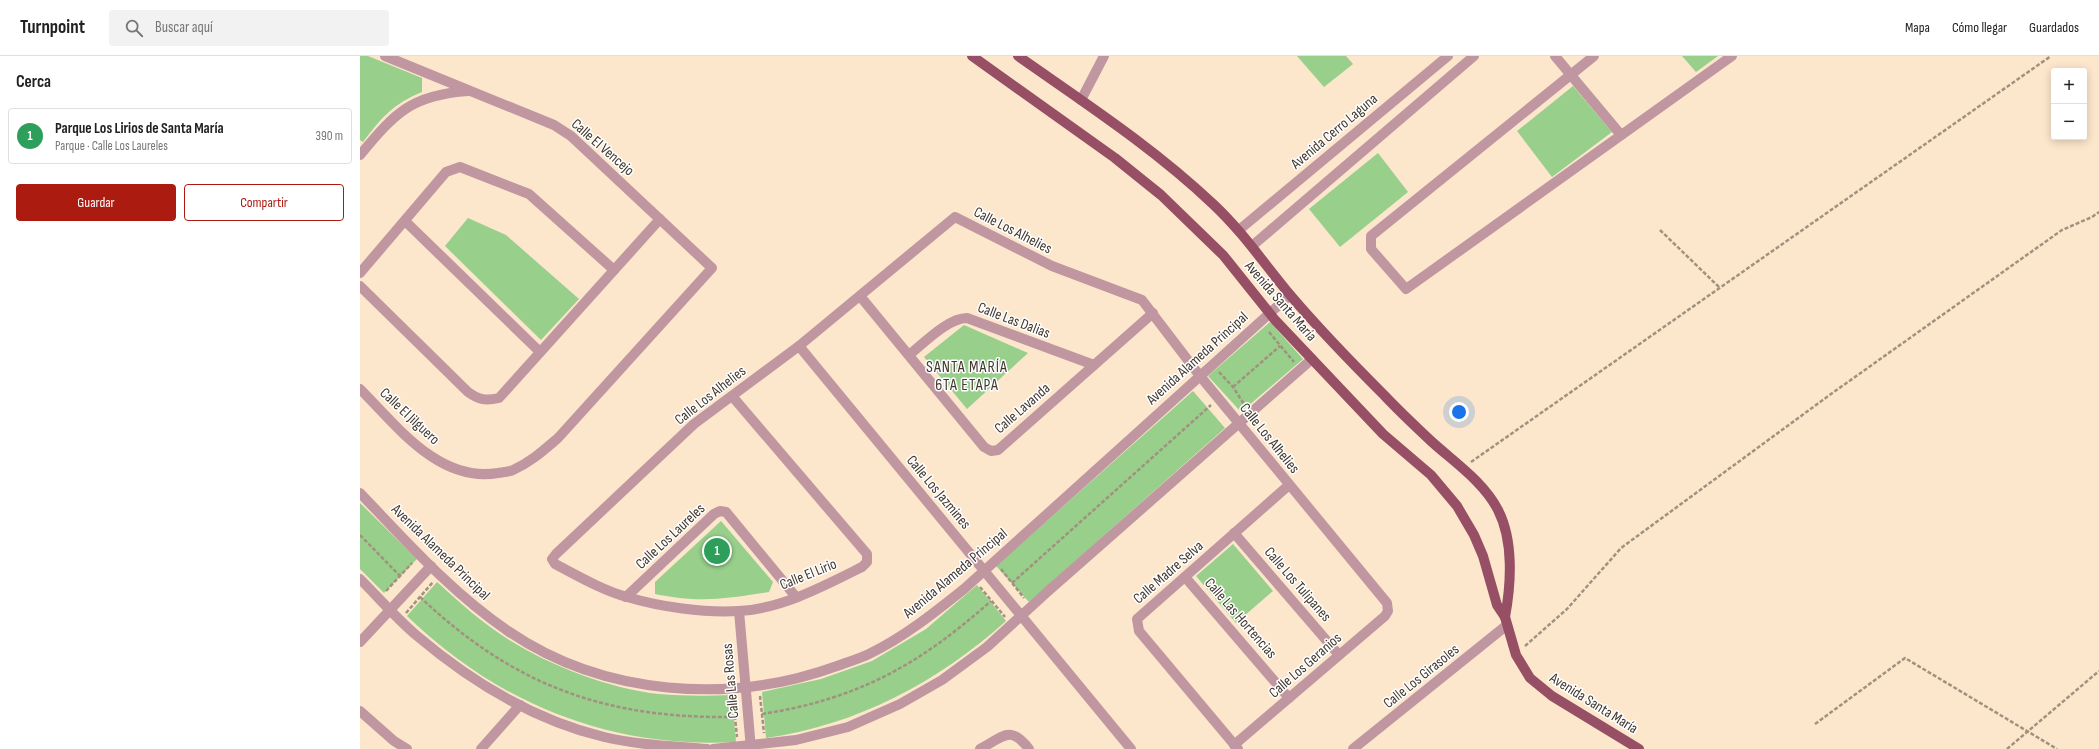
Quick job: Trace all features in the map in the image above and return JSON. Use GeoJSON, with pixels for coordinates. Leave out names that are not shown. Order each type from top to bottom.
{"type":"FeatureCollection","features":[{"type":"Feature","properties":{"kind":"main road","name":"Avenida Santa María"},"geometry":{"type":"LineString","coordinates":[[972,56],[1115,158],[1161,195],[1223,255],[1269,313],[1312,359],[1383,434],[1431,475],[1446,491],[1474,535],[1483,556],[1497,605],[1506,621],[1516,655],[1524,670],[1537,685],[1552,696],[1639,749]]}},
{"type":"Feature","properties":{"kind":"main road","name":"Avenida Santa María"},"geometry":{"type":"LineString","coordinates":[[1018,56],[1132,136],[1213,203],[1239,230],[1290,295],[1330,341],[1431,441],[1463,468],[1492,501],[1504,524],[1508,552],[1509,583],[1506,621]]}},
{"type":"Feature","properties":{"kind":"street","name":"Calle El Vencejo"},"geometry":{"type":"LineString","coordinates":[[385,56],[554,125],[571,136],[712,268],[558,438],[535,458],[512,470],[487,475]]}},
{"type":"Feature","properties":{"kind":"street"},"geometry":{"type":"LineString","coordinates":[[1081,100],[1104,56]]}},
{"type":"Feature","properties":{"kind":"street","name":"Avenida Cerro Laguna"},"geometry":{"type":"LineString","coordinates":[[1239,230],[1448,56]]}},
{"type":"Feature","properties":{"kind":"street"},"geometry":{"type":"LineString","coordinates":[[1252,246],[1474,56]]}},
{"type":"Feature","properties":{"kind":"street"},"geometry":{"type":"LineString","coordinates":[[1555,56],[1621,135]]}},
{"type":"Feature","properties":{"kind":"street"},"geometry":{"type":"LineString","coordinates":[[1594,56],[1371,236],[1371,249],[1406,289],[1732,56]]}},
{"type":"Feature","properties":{"kind":"street"},"geometry":{"type":"LineString","coordinates":[[361,150],[394,117],[409,106],[426,98],[444,93],[471,91]]}},
{"type":"Feature","properties":{"kind":"street"},"geometry":{"type":"LineString","coordinates":[[360,273],[446,172],[460,167],[529,194],[614,270]]}},
{"type":"Feature","properties":{"kind":"street","name":"Calle Los Alhelies"},"geometry":{"type":"LineString","coordinates":[[552,559],[694,424],[799,346],[955,217],[1052,266],[1142,300],[1200,376],[1387,603]]}},
{"type":"Feature","properties":{"kind":"street"},"geometry":{"type":"LineString","coordinates":[[360,286],[468,392],[477,398],[487,400],[499,398],[660,219]]}},
{"type":"Feature","properties":{"kind":"street"},"geometry":{"type":"LineString","coordinates":[[405,221],[540,352]]}},
{"type":"Feature","properties":{"kind":"street","name":"Avenida Alameda Principal"},"geometry":{"type":"LineString","coordinates":[[360,493],[431,566],[470,603],[509,632],[558,659],[642,685],[680,689],[770,685],[820,672],[869,654],[922,622],[984,570],[1290,295]]}},
{"type":"Feature","properties":{"kind":"street","name":"Calle Lavanda"},"geometry":{"type":"LineString","coordinates":[[860,296],[984,447],[991,452],[998,450],[1153,314]]}},
{"type":"Feature","properties":{"kind":"street","name":"Calle Las Dalias"},"geometry":{"type":"LineString","coordinates":[[909,355],[950,322],[958,318],[967,318],[1094,365]]}},
{"type":"Feature","properties":{"kind":"street","name":"Calle Los Jazmines"},"geometry":{"type":"LineString","coordinates":[[799,346],[1131,749]]}},
{"type":"Feature","properties":{"kind":"street"},"geometry":{"type":"LineString","coordinates":[[713,749],[751,747],[796,740],[848,727],[900,704],[942,680],[987,647],[1021,615],[1312,359]]}},
{"type":"Feature","properties":{"kind":"street","name":"Calle El Jilguero"},"geometry":{"type":"LineString","coordinates":[[360,389],[423,450],[442,463],[464,471],[487,475]]}},
{"type":"Feature","properties":{"kind":"street","name":"Calle El Lirio"},"geometry":{"type":"LineString","coordinates":[[552,559],[555,564],[588,581],[626,597],[667,605],[739,611],[768,606],[796,597],[862,568],[867,562],[867,554],[732,396]]}},
{"type":"Feature","properties":{"kind":"street","name":"Calle Madre Selva"},"geometry":{"type":"LineString","coordinates":[[1236,747],[1139,631],[1137,619],[1289,485]]}},
{"type":"Feature","properties":{"kind":"street","name":"Calle Los Laureles"},"geometry":{"type":"LineString","coordinates":[[626,597],[714,514],[720,511],[726,512],[796,597]]}},
{"type":"Feature","properties":{"kind":"street","name":"Calle Los Tulipanes"},"geometry":{"type":"LineString","coordinates":[[1234,533],[1339,655]]}},
{"type":"Feature","properties":{"kind":"street"},"geometry":{"type":"LineString","coordinates":[[360,642],[431,566]]}},
{"type":"Feature","properties":{"kind":"street","name":"Calle Las Hortencias"},"geometry":{"type":"LineString","coordinates":[[1185,576],[1289,698]]}},
{"type":"Feature","properties":{"kind":"street"},"geometry":{"type":"LineString","coordinates":[[360,579],[415,634],[450,662],[501,696],[553,720],[603,736],[643,744],[707,749]]}},
{"type":"Feature","properties":{"kind":"street","name":"Calle Los Geranios"},"geometry":{"type":"LineString","coordinates":[[1236,747],[1289,698],[1385,616],[1388,611],[1387,603]]}},
{"type":"Feature","properties":{"kind":"street","name":"Calle Las Rosas"},"geometry":{"type":"LineString","coordinates":[[739,611],[751,747]]}},
{"type":"Feature","properties":{"kind":"street","name":"Calle Los Girasoles"},"geometry":{"type":"LineString","coordinates":[[1353,749],[1506,621]]}},
{"type":"Feature","properties":{"kind":"street"},"geometry":{"type":"LineString","coordinates":[[481,749],[520,705]]}},
{"type":"Feature","properties":{"kind":"street"},"geometry":{"type":"LineString","coordinates":[[360,712],[394,741],[407,749]]}},
{"type":"Feature","properties":{"kind":"street"},"geometry":{"type":"LineString","coordinates":[[980,749],[1006,735],[1013,734],[1018,736],[1029,749]]}},
{"type":"Feature","properties":{"kind":"path"},"geometry":{"type":"LineString","coordinates":[[1463,468],[2051,56]]}},
{"type":"Feature","properties":{"kind":"path"},"geometry":{"type":"LineString","coordinates":[[1516,655],[1567,609],[1621,548],[1831,394],[2062,230],[2092,217],[2099,212]]}},
{"type":"Feature","properties":{"kind":"path"},"geometry":{"type":"LineString","coordinates":[[1660,230],[1720,288]]}},
{"type":"Feature","properties":{"kind":"path"},"geometry":{"type":"LineString","coordinates":[[1268,330],[1296,364]]}},
{"type":"Feature","properties":{"kind":"path"},"geometry":{"type":"LineString","coordinates":[[1233,386],[1280,346]]}},
{"type":"Feature","properties":{"kind":"path"},"geometry":{"type":"LineString","coordinates":[[1216,369],[1233,386],[1246,408]]}},
{"type":"Feature","properties":{"kind":"path"},"geometry":{"type":"LineString","coordinates":[[1012,584],[1211,405]]}},
{"type":"Feature","properties":{"kind":"path"},"geometry":{"type":"LineString","coordinates":[[360,535],[400,576]]}},
{"type":"Feature","properties":{"kind":"path"},"geometry":{"type":"LineString","coordinates":[[384,593],[417,558]]}},
{"type":"Feature","properties":{"kind":"path"},"geometry":{"type":"LineString","coordinates":[[997,564],[1028,602]]}},
{"type":"Feature","properties":{"kind":"path"},"geometry":{"type":"LineString","coordinates":[[404,615],[436,579]]}},
{"type":"Feature","properties":{"kind":"path"},"geometry":{"type":"LineString","coordinates":[[977,584],[1007,619]]}},
{"type":"Feature","properties":{"kind":"path"},"geometry":{"type":"LineString","coordinates":[[420,597],[461,633],[485,650],[538,681],[570,694],[624,709],[657,714],[695,718],[735,717]]}},
{"type":"Feature","properties":{"kind":"path"},"geometry":{"type":"LineString","coordinates":[[762,714],[801,708],[840,696],[897,671],[931,650],[964,625],[991,601]]}},
{"type":"Feature","properties":{"kind":"path"},"geometry":{"type":"LineString","coordinates":[[1815,724],[1904,658],[2028,730],[2057,749]]}},
{"type":"Feature","properties":{"kind":"path"},"geometry":{"type":"LineString","coordinates":[[2007,749],[2099,671]]}},
{"type":"Feature","properties":{"kind":"path"},"geometry":{"type":"LineString","coordinates":[[759,692],[764,738]]}},
{"type":"Feature","properties":{"kind":"path"},"geometry":{"type":"LineString","coordinates":[[733,694],[737,742]]}},
{"type":"Feature","properties":{"kind":"green space"},"geometry":{"type":"Polygon","coordinates":[[[360,56],[368,56],[422,78],[422,92],[403,101],[389,112],[382,118],[363,142],[360,140],[360,56]]]}},
{"type":"Feature","properties":{"kind":"green space"},"geometry":{"type":"Polygon","coordinates":[[[1297,56],[1346,56],[1353,64],[1324,87],[1297,56]]]}},
{"type":"Feature","properties":{"kind":"green space"},"geometry":{"type":"Polygon","coordinates":[[[1682,56],[1718,56],[1696,72],[1682,56]]]}},
{"type":"Feature","properties":{"kind":"green space"},"geometry":{"type":"Polygon","coordinates":[[[1573,86],[1612,132],[1552,177],[1517,131],[1573,86]]]}},
{"type":"Feature","properties":{"kind":"green space"},"geometry":{"type":"Polygon","coordinates":[[[1378,153],[1408,192],[1340,247],[1309,209],[1378,153]]]}},
{"type":"Feature","properties":{"kind":"green space"},"geometry":{"type":"Polygon","coordinates":[[[468,218],[506,235],[579,299],[541,340],[445,246],[468,218]]]}},
{"type":"Feature","properties":{"kind":"green space"},"geometry":{"type":"Polygon","coordinates":[[[1270,322],[1303,359],[1241,412],[1208,376],[1270,322]]]}},
{"type":"Feature","properties":{"kind":"green space"},"geometry":{"type":"Polygon","coordinates":[[[964,325],[1028,353],[967,409],[924,357],[964,325]]]}},
{"type":"Feature","properties":{"kind":"green space"},"geometry":{"type":"Polygon","coordinates":[[[1193,391],[1225,428],[1029,602],[996,566],[1193,391]]]}},
{"type":"Feature","properties":{"kind":"green space"},"geometry":{"type":"Polygon","coordinates":[[[360,503],[417,559],[384,593],[360,569],[360,503]]]}},
{"type":"Feature","properties":{"kind":"green space"},"geometry":{"type":"Polygon","coordinates":[[[721,521],[773,582],[769,592],[739,597],[712,599],[670,597],[655,594],[655,582],[721,521]]]}},
{"type":"Feature","properties":{"kind":"green space"},"geometry":{"type":"Polygon","coordinates":[[[1233,544],[1273,591],[1236,623],[1196,576],[1233,544]]]}},
{"type":"Feature","properties":{"kind":"green space"},"geometry":{"type":"Polygon","coordinates":[[[437,582],[478,618],[511,641],[530,652],[572,671],[616,686],[638,691],[696,696],[732,695],[736,742],[689,742],[644,738],[600,728],[558,714],[517,696],[479,673],[442,647],[407,616],[437,582]]]}},
{"type":"Feature","properties":{"kind":"green space"},"geometry":{"type":"Polygon","coordinates":[[[977,585],[1006,621],[953,663],[895,698],[864,711],[832,723],[800,732],[766,738],[762,692],[821,679],[872,661],[926,629],[977,585]]]}},
{"type":"Feature","properties":{"kind":"place","name":"Parque Los Lirios de Santa María"},"geometry":{"type":"Point","coordinates":[717,551]}},
{"type":"Feature","properties":{"kind":"district","name":"SANTA MARÍA 6TA ETAPA"},"geometry":{"type":"Point","coordinates":[967,375]}}]}
